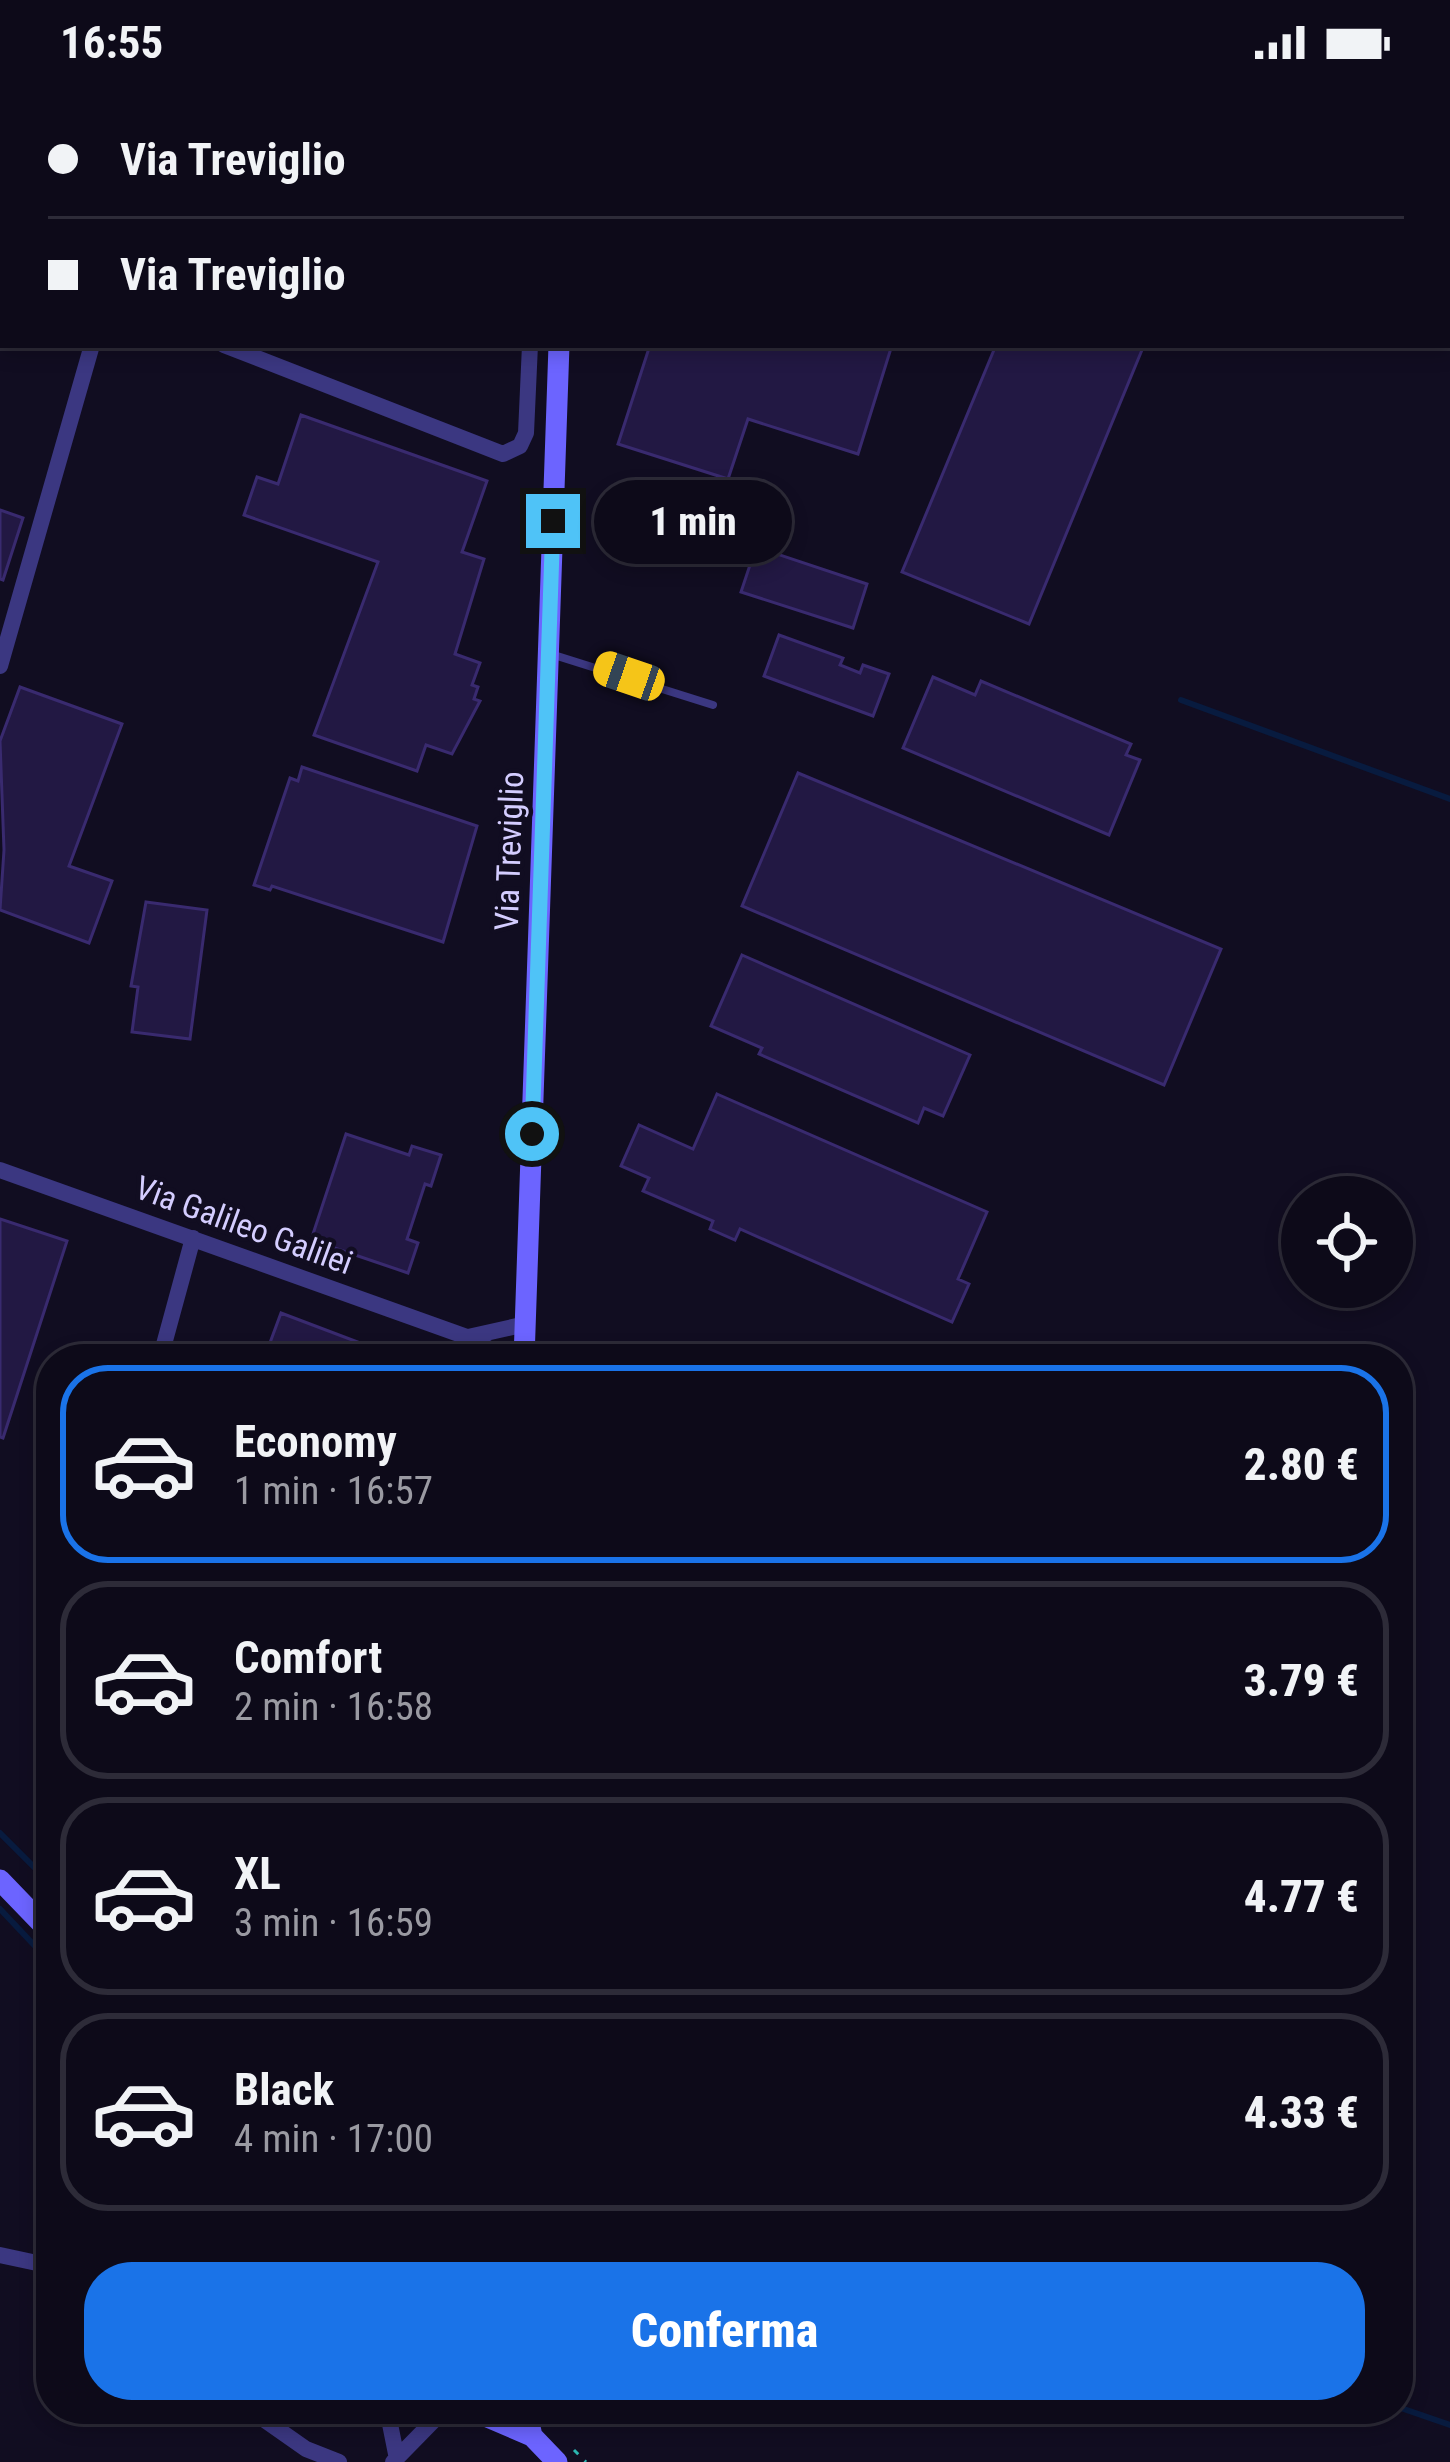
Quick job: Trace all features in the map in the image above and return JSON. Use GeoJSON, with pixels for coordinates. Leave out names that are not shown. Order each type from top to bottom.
{"type":"FeatureCollection","features":[{"type":"Feature","properties":{"kind":"street"},"geometry":{"type":"LineString","coordinates":[[0,666],[91,348]]}},
{"type":"Feature","properties":{"kind":"street"},"geometry":{"type":"LineString","coordinates":[[231,348],[486,450],[511,452],[526,433],[530,348]]}},
{"type":"Feature","properties":{"kind":"street","name":"Via Treviglio"},"geometry":{"type":"LineString","coordinates":[[525,1344],[559,348]]}},
{"type":"Feature","properties":{"kind":"street","name":"Via Galileo Galilei"},"geometry":{"type":"LineString","coordinates":[[0,1170],[480,1344]]}},
{"type":"Feature","properties":{"kind":"street"},"geometry":{"type":"LineString","coordinates":[[164,1344],[193,1238]]}},
{"type":"Feature","properties":{"kind":"street"},"geometry":{"type":"LineString","coordinates":[[467,1337],[526,1324]]}},
{"type":"Feature","properties":{"kind":"street"},"geometry":{"type":"LineString","coordinates":[[0,1880],[36,1917]]}},
{"type":"Feature","properties":{"kind":"street"},"geometry":{"type":"LineString","coordinates":[[0,2255],[36,2263]]}},
{"type":"Feature","properties":{"kind":"street"},"geometry":{"type":"LineString","coordinates":[[270,2424],[305,2449],[339,2462]]}},
{"type":"Feature","properties":{"kind":"street"},"geometry":{"type":"LineString","coordinates":[[390,2424],[394,2458]]}},
{"type":"Feature","properties":{"kind":"street"},"geometry":{"type":"LineString","coordinates":[[394,2458],[430,2424]]}},
{"type":"Feature","properties":{"kind":"street"},"geometry":{"type":"LineString","coordinates":[[504,2424],[532,2436],[556,2462]]}},
{"type":"Feature","properties":{"kind":"street"},"geometry":{"type":"LineString","coordinates":[[529,2424],[532,2436]]}},
{"type":"Feature","properties":{"kind":"lane"},"geometry":{"type":"LineString","coordinates":[[549,654],[712,705]]}},
{"type":"Feature","properties":{"kind":"building"},"geometry":{"type":"Polygon","coordinates":[[[649,348],[891,348],[858,454],[748,419],[728,479],[618,444],[649,348]]]}},
{"type":"Feature","properties":{"kind":"building"},"geometry":{"type":"Polygon","coordinates":[[[995,348],[1143,348],[1029,624],[902,572],[995,348]]]}},
{"type":"Feature","properties":{"kind":"building"},"geometry":{"type":"Polygon","coordinates":[[[301,415],[487,481],[462,552],[484,559],[455,654],[480,663],[472,685],[478,687],[474,699],[480,701],[452,754],[426,745],[417,771],[314,735],[378,562],[244,515],[257,477],[278,484],[301,415]]]}},
{"type":"Feature","properties":{"kind":"building"},"geometry":{"type":"Polygon","coordinates":[[[0,510],[23,518],[3,580],[0,579],[0,510]]]}},
{"type":"Feature","properties":{"kind":"building"},"geometry":{"type":"Polygon","coordinates":[[[756,547],[867,584],[853,628],[741,592],[756,547]]]}},
{"type":"Feature","properties":{"kind":"building"},"geometry":{"type":"Polygon","coordinates":[[[779,635],[843,658],[840,665],[860,673],[863,665],[889,674],[873,716],[764,676],[779,635]]]}},
{"type":"Feature","properties":{"kind":"building"},"geometry":{"type":"Polygon","coordinates":[[[933,677],[975,695],[981,681],[1131,744],[1126,755],[1140,760],[1109,835],[903,748],[933,677]]]}},
{"type":"Feature","properties":{"kind":"building"},"geometry":{"type":"Polygon","coordinates":[[[20,687],[122,724],[69,866],[112,881],[89,943],[0,910],[4,850],[0,741],[20,687]]]}},
{"type":"Feature","properties":{"kind":"building"},"geometry":{"type":"Polygon","coordinates":[[[302,767],[477,826],[443,942],[272,886],[270,890],[254,885],[290,778],[298,781],[302,767]]]}},
{"type":"Feature","properties":{"kind":"building"},"geometry":{"type":"Polygon","coordinates":[[[798,773],[1221,949],[1164,1085],[742,906],[798,773]]]}},
{"type":"Feature","properties":{"kind":"building"},"geometry":{"type":"Polygon","coordinates":[[[146,902],[207,910],[190,1039],[132,1032],[138,987],[131,986],[146,902]]]}},
{"type":"Feature","properties":{"kind":"building"},"geometry":{"type":"Polygon","coordinates":[[[742,955],[970,1055],[943,1116],[924,1108],[918,1123],[759,1054],[762,1048],[711,1026],[742,955]]]}},
{"type":"Feature","properties":{"kind":"building"},"geometry":{"type":"Polygon","coordinates":[[[717,1094],[987,1212],[958,1279],[969,1284],[952,1322],[740,1229],[735,1240],[710,1229],[713,1221],[643,1191],[649,1178],[621,1166],[639,1125],[693,1149],[717,1094]]]}},
{"type":"Feature","properties":{"kind":"building"},"geometry":{"type":"Polygon","coordinates":[[[346,1134],[409,1155],[412,1146],[441,1155],[431,1186],[425,1184],[407,1239],[418,1243],[408,1273],[311,1240],[346,1134]]]}},
{"type":"Feature","properties":{"kind":"building"},"geometry":{"type":"Polygon","coordinates":[[[0,1219],[67,1241],[3,1438],[0,1437],[0,1219]]]}},
{"type":"Feature","properties":{"kind":"building"},"geometry":{"type":"Polygon","coordinates":[[[281,1313],[363,1344],[270,1344],[281,1313]]]}},
{"type":"Feature","properties":{"kind":"waterway"},"geometry":{"type":"LineString","coordinates":[[1181,700],[1450,799]]}},
{"type":"Feature","properties":{"kind":"waterway"},"geometry":{"type":"LineString","coordinates":[[0,1833],[36,1869]]}},
{"type":"Feature","properties":{"kind":"waterway"},"geometry":{"type":"LineString","coordinates":[[0,1909],[36,1947]]}},
{"type":"Feature","properties":{"kind":"waterway"},"geometry":{"type":"LineString","coordinates":[[1413,2412],[1450,2425]]}},
{"type":"Feature","properties":{"kind":"route"},"geometry":{"type":"LineString","coordinates":[[532,1134],[553,521]]}}]}
